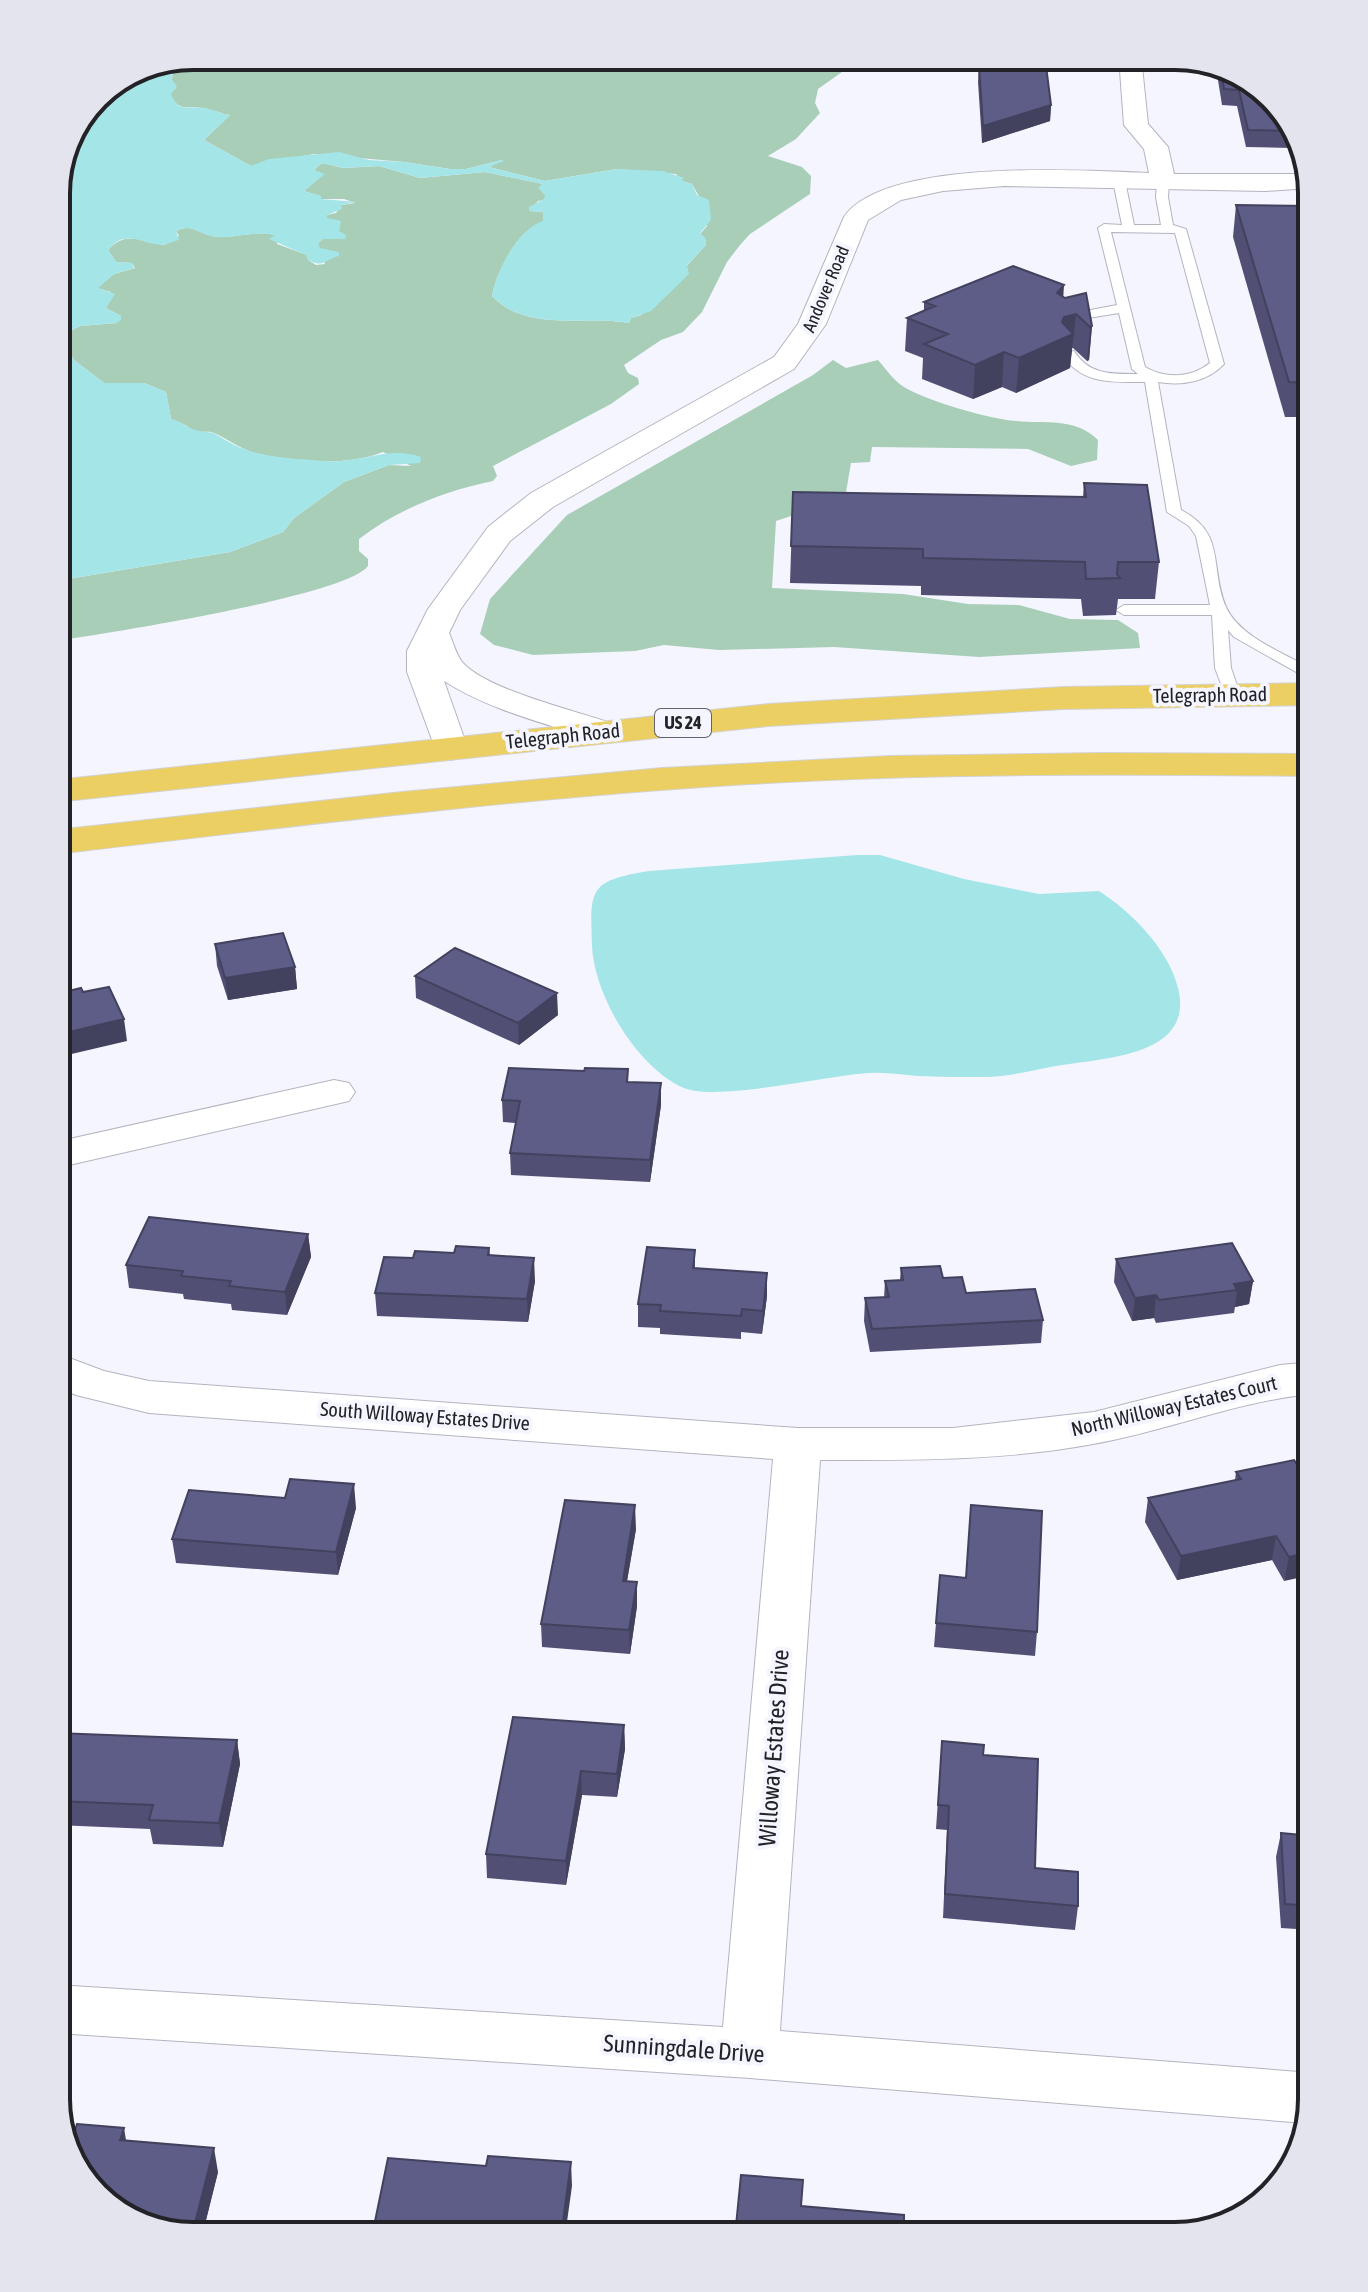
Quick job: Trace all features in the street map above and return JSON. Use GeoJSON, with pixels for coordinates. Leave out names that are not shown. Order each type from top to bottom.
{"type":"FeatureCollection","features":[{"type":"Feature","properties":{"kind":"highway"},"geometry":{"type":"LineString","coordinates":[[1228,764],[1264,729],[1263,718],[1232,694]]}},
{"type":"Feature","properties":{"kind":"highway","name":"Telegraph Road"},"geometry":{"type":"LineString","coordinates":[[70,790],[768,715],[990,701],[1298,694]]}},
{"type":"Feature","properties":{"kind":"highway"},"geometry":{"type":"LineString","coordinates":[[70,840],[445,798],[674,778],[933,765],[1298,765]]}},
{"type":"Feature","properties":{"kind":"street"},"geometry":{"type":"LineString","coordinates":[[1129,70],[1122,150],[1156,147],[1163,182]]}},
{"type":"Feature","properties":{"kind":"street","name":"Andover Road"},"geometry":{"type":"LineString","coordinates":[[450,749],[424,672],[424,651],[444,609],[499,534],[517,517],[784,363],[802,344],[815,319],[853,223],[872,204],[905,190],[1122,150],[1163,182],[1297,182]]}},
{"type":"Feature","properties":{"kind":"street"},"geometry":{"type":"LineString","coordinates":[[434,635],[442,656],[453,672],[479,687],[601,731]]}},
{"type":"Feature","properties":{"kind":"street"},"geometry":{"type":"LineString","coordinates":[[70,1152],[334,1092]]}},
{"type":"Feature","properties":{"kind":"street","name":"South Willoway Estates Drive"},"geometry":{"type":"LineString","coordinates":[[70,1374],[92,1384],[149,1397],[798,1444]]}},
{"type":"Feature","properties":{"kind":"street","name":"North Willoway Estates Court"},"geometry":{"type":"LineString","coordinates":[[798,1444],[953,1444],[1094,1428],[1190,1402],[1298,1379]]}},
{"type":"Feature","properties":{"kind":"street","name":"Willoway Estates Drive"},"geometry":{"type":"LineString","coordinates":[[750,2053],[798,1444]]}},
{"type":"Feature","properties":{"kind":"street","name":"Sunningdale Drive"},"geometry":{"type":"LineString","coordinates":[[70,2010],[750,2053],[1298,2097]]}},
{"type":"Feature","properties":{"kind":"lane"},"geometry":{"type":"LineString","coordinates":[[1122,150],[1129,228]]}},
{"type":"Feature","properties":{"kind":"lane"},"geometry":{"type":"LineString","coordinates":[[1163,182],[1162,197],[1168,229]]}},
{"type":"Feature","properties":{"kind":"lane"},"geometry":{"type":"LineString","coordinates":[[1069,354],[1076,364],[1096,377],[1151,378],[1189,378],[1208,373],[1217,364],[1180,229],[1104,228],[1139,369],[1151,378],[1174,512],[1195,523],[1203,536],[1219,610],[1223,668],[1232,694]]}},
{"type":"Feature","properties":{"kind":"lane"},"geometry":{"type":"LineString","coordinates":[[1064,325],[1085,315],[1124,308]]}},
{"type":"Feature","properties":{"kind":"lane"},"geometry":{"type":"LineString","coordinates":[[1124,610],[1219,610],[1240,634],[1298,668]]}},
{"type":"Feature","properties":{"kind":"green space"},"geometry":{"type":"Polygon","coordinates":[[[193,70],[845,70],[818,89],[815,103],[820,113],[796,139],[768,156],[802,167],[811,176],[810,194],[750,234],[727,262],[702,312],[683,332],[661,340],[624,365],[628,373],[638,378],[639,384],[611,404],[493,466],[497,476],[493,481],[423,502],[374,528],[359,539],[359,551],[368,559],[368,566],[350,578],[222,612],[70,639],[70,579],[230,552],[283,532],[294,518],[344,482],[389,465],[411,466],[383,452],[352,460],[320,462],[255,453],[211,432],[195,431],[171,419],[166,392],[144,383],[104,383],[74,360],[70,353],[70,331],[80,326],[117,323],[121,316],[106,308],[111,292],[97,288],[114,274],[135,268],[132,263],[116,262],[108,250],[114,244],[134,238],[164,245],[179,236],[176,231],[186,228],[219,237],[268,234],[277,235],[277,244],[307,255],[308,260],[316,265],[325,264],[317,244],[323,239],[345,239],[326,218],[327,215],[336,213],[341,205],[355,203],[344,199],[320,199],[320,196],[304,191],[314,182],[314,170],[322,163],[343,168],[379,166],[420,178],[485,172],[543,184],[539,188],[546,195],[544,200],[538,201],[529,211],[544,212],[544,222],[526,232],[510,252],[492,296],[522,315],[539,319],[629,323],[631,318],[641,315],[706,245],[705,238],[700,234],[707,226],[700,198],[692,184],[682,181],[676,174],[617,169],[545,181],[489,167],[502,160],[466,169],[450,169],[314,154],[251,166],[204,140],[230,115],[179,106],[170,93],[176,88],[173,72],[193,70]]]}},
{"type":"Feature","properties":{"kind":"green space"},"geometry":{"type":"Polygon","coordinates":[[[833,360],[846,368],[878,360],[904,387],[975,413],[1004,420],[1059,423],[1080,428],[1098,440],[1097,460],[1071,466],[1028,449],[872,447],[870,462],[851,463],[845,498],[776,521],[772,588],[903,594],[968,604],[1019,605],[1070,619],[1118,620],[1138,633],[1140,648],[979,657],[834,647],[719,650],[664,645],[635,651],[533,655],[494,645],[480,634],[490,599],[567,515],[813,375],[833,360]]]}},
{"type":"Feature","properties":{"kind":"water"},"geometry":{"type":"Polygon","coordinates":[[[169,72],[173,72],[172,80],[177,86],[171,94],[176,104],[230,115],[204,140],[251,166],[269,159],[339,152],[369,160],[450,169],[466,169],[502,160],[489,167],[545,181],[617,169],[663,171],[684,178],[682,181],[692,184],[697,195],[709,200],[711,220],[700,233],[706,245],[687,265],[689,274],[651,311],[631,318],[629,323],[539,319],[522,315],[492,296],[498,275],[517,241],[543,221],[543,212],[529,211],[529,207],[544,199],[545,195],[538,188],[543,184],[485,172],[420,178],[379,166],[343,168],[322,163],[314,170],[325,174],[304,191],[321,196],[321,199],[356,202],[341,205],[342,209],[327,215],[327,218],[341,221],[339,231],[346,235],[345,239],[323,239],[318,243],[320,248],[339,252],[339,256],[317,263],[269,239],[275,235],[218,237],[186,228],[176,231],[179,240],[163,245],[133,239],[120,240],[108,250],[116,262],[132,263],[134,268],[114,274],[98,288],[115,294],[106,308],[121,316],[121,320],[80,326],[70,331],[70,185],[74,161],[95,118],[112,100],[131,86],[169,72]]]}},
{"type":"Feature","properties":{"kind":"water"},"geometry":{"type":"Polygon","coordinates":[[[70,353],[74,360],[104,383],[144,383],[166,392],[171,419],[195,430],[215,434],[256,453],[337,461],[396,453],[421,457],[420,463],[389,465],[344,482],[294,518],[283,532],[230,552],[70,579],[70,353]]]}},
{"type":"Feature","properties":{"kind":"water"},"geometry":{"type":"Polygon","coordinates":[[[880,855],[964,879],[1039,894],[1099,891],[1148,933],[1166,960],[1178,988],[1180,1010],[1173,1027],[1161,1040],[1123,1055],[994,1077],[870,1073],[721,1092],[684,1088],[650,1064],[621,1028],[601,986],[592,946],[593,899],[597,890],[614,879],[649,871],[880,855]]]}},
{"type":"Feature","properties":{"kind":"building"},"geometry":{"type":"Polygon","coordinates":[[[979,70],[1047,70],[1051,105],[983,126],[979,70]]]}},
{"type":"Feature","properties":{"kind":"building"},"geometry":{"type":"Polygon","coordinates":[[[1223,80],[1256,100],[1281,131],[1248,130],[1239,90],[1224,89],[1223,80]]]}},
{"type":"Feature","properties":{"kind":"building"},"geometry":{"type":"Polygon","coordinates":[[[1236,205],[1298,206],[1298,382],[1289,382],[1236,205]]]}},
{"type":"Feature","properties":{"kind":"building"},"geometry":{"type":"Polygon","coordinates":[[[1013,266],[1064,285],[1057,293],[1065,298],[1086,293],[1092,326],[1076,314],[1064,317],[1062,322],[1073,334],[1019,358],[1004,352],[975,365],[924,344],[948,334],[907,318],[935,306],[924,302],[1013,266]]]}},
{"type":"Feature","properties":{"kind":"building"},"geometry":{"type":"Polygon","coordinates":[[[1084,483],[1147,485],[1159,562],[1118,562],[1117,574],[1120,578],[1086,579],[1085,562],[923,558],[923,549],[791,546],[793,492],[1086,497],[1084,483]]]}},
{"type":"Feature","properties":{"kind":"building"},"geometry":{"type":"Polygon","coordinates":[[[283,933],[295,967],[225,978],[215,944],[283,933]]]}},
{"type":"Feature","properties":{"kind":"building"},"geometry":{"type":"Polygon","coordinates":[[[455,948],[557,993],[518,1023],[415,976],[455,948]]]}},
{"type":"Feature","properties":{"kind":"building"},"geometry":{"type":"Polygon","coordinates":[[[109,987],[124,1019],[70,1032],[70,991],[81,988],[83,992],[109,987]]]}},
{"type":"Feature","properties":{"kind":"building"},"geometry":{"type":"Polygon","coordinates":[[[509,1068],[628,1069],[627,1082],[661,1083],[650,1160],[510,1153],[520,1101],[502,1100],[509,1068]]]}},
{"type":"Feature","properties":{"kind":"building"},"geometry":{"type":"Polygon","coordinates":[[[149,1217],[308,1234],[285,1292],[229,1286],[231,1281],[181,1276],[183,1271],[126,1265],[149,1217]]]}},
{"type":"Feature","properties":{"kind":"building"},"geometry":{"type":"Polygon","coordinates":[[[1232,1243],[1253,1281],[1234,1284],[1237,1290],[1159,1300],[1156,1295],[1135,1298],[1116,1259],[1232,1243]]]}},
{"type":"Feature","properties":{"kind":"building"},"geometry":{"type":"Polygon","coordinates":[[[456,1246],[489,1248],[488,1255],[534,1258],[527,1299],[375,1293],[384,1257],[413,1258],[415,1251],[454,1253],[456,1246]]]}},
{"type":"Feature","properties":{"kind":"building"},"geometry":{"type":"Polygon","coordinates":[[[647,1247],[695,1250],[693,1268],[767,1273],[763,1311],[742,1309],[741,1316],[660,1311],[661,1305],[638,1304],[647,1247]]]}},
{"type":"Feature","properties":{"kind":"building"},"geometry":{"type":"Polygon","coordinates":[[[940,1266],[943,1278],[962,1277],[966,1293],[1035,1289],[1043,1320],[872,1329],[865,1298],[889,1297],[885,1281],[903,1280],[901,1268],[940,1266]]]}},
{"type":"Feature","properties":{"kind":"building"},"geometry":{"type":"Polygon","coordinates":[[[1294,1460],[1298,1466],[1298,1555],[1289,1557],[1276,1536],[1181,1556],[1148,1498],[1241,1479],[1236,1472],[1294,1460]]]}},
{"type":"Feature","properties":{"kind":"building"},"geometry":{"type":"Polygon","coordinates":[[[290,1479],[354,1484],[336,1552],[172,1539],[189,1490],[285,1498],[290,1479]]]}},
{"type":"Feature","properties":{"kind":"building"},"geometry":{"type":"Polygon","coordinates":[[[565,1500],[635,1505],[623,1581],[637,1582],[629,1630],[541,1624],[565,1500]]]}},
{"type":"Feature","properties":{"kind":"building"},"geometry":{"type":"Polygon","coordinates":[[[971,1505],[1042,1511],[1037,1632],[936,1623],[940,1575],[966,1578],[971,1505]]]}},
{"type":"Feature","properties":{"kind":"building"},"geometry":{"type":"Polygon","coordinates":[[[513,1717],[624,1725],[617,1774],[581,1771],[566,1861],[486,1854],[513,1717]]]}},
{"type":"Feature","properties":{"kind":"building"},"geometry":{"type":"Polygon","coordinates":[[[70,1734],[237,1740],[219,1823],[149,1820],[153,1805],[70,1802],[70,1734]]]}},
{"type":"Feature","properties":{"kind":"building"},"geometry":{"type":"Polygon","coordinates":[[[942,1741],[984,1745],[983,1755],[1038,1759],[1035,1868],[1078,1872],[1078,1906],[945,1894],[949,1806],[938,1805],[942,1741]]]}},
{"type":"Feature","properties":{"kind":"building"},"geometry":{"type":"Polygon","coordinates":[[[1281,1833],[1298,1835],[1298,1905],[1285,1904],[1281,1833]]]}},
{"type":"Feature","properties":{"kind":"building"},"geometry":{"type":"Polygon","coordinates":[[[77,2124],[124,2128],[120,2140],[214,2148],[195,2222],[153,2215],[112,2192],[91,2167],[75,2131],[77,2124]]]}},
{"type":"Feature","properties":{"kind":"building"},"geometry":{"type":"Polygon","coordinates":[[[488,2156],[571,2162],[563,2222],[375,2222],[388,2158],[486,2166],[488,2156]]]}},
{"type":"Feature","properties":{"kind":"building"},"geometry":{"type":"Polygon","coordinates":[[[741,2175],[803,2180],[801,2206],[904,2215],[904,2222],[736,2222],[741,2175]]]}}]}
